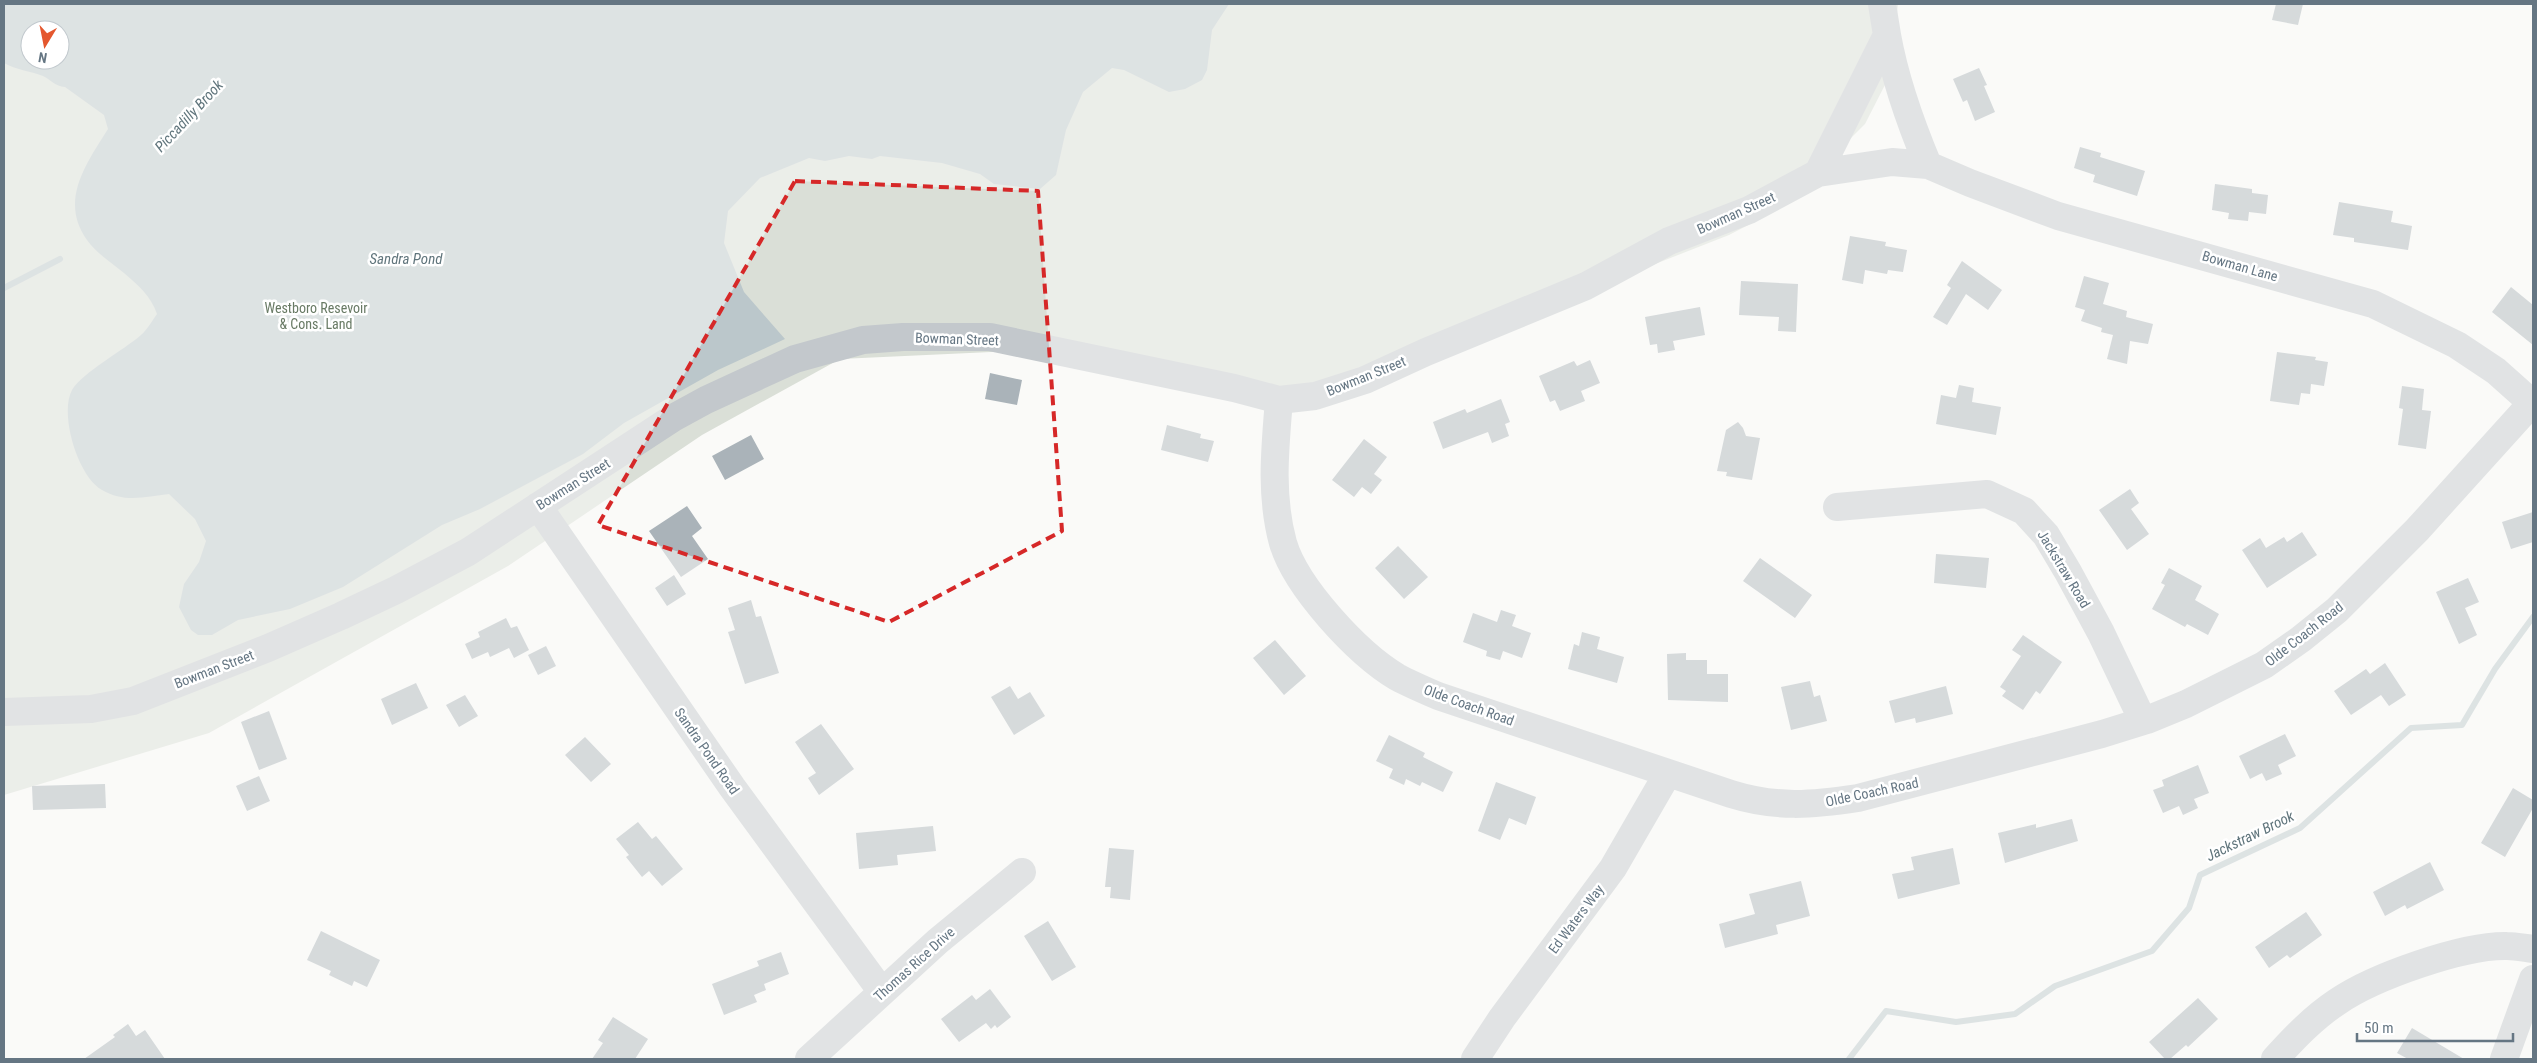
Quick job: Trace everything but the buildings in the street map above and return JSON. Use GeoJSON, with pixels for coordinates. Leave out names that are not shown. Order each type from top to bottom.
{"type":"FeatureCollection","features":[{"type":"Feature","properties":{"kind":"street"},"geometry":{"type":"LineString","coordinates":[[1882,4],[1894,72],[1913,131],[1928,165]]}},
{"type":"Feature","properties":{"kind":"street"},"geometry":{"type":"LineString","coordinates":[[1818,173],[1887,35]]}},
{"type":"Feature","properties":{"kind":"street","name":"Bowman Lane"},"geometry":{"type":"LineString","coordinates":[[1818,173],[1892,162],[1928,165],[2058,216],[2373,304],[2457,345],[2496,371],[2533,403]]}},
{"type":"Feature","properties":{"kind":"street","name":"Bowman Street"},"geometry":{"type":"LineString","coordinates":[[4,712],[92,708],[133,701],[268,648],[396,590],[468,552],[611,461],[673,418],[706,400],[795,359],[863,340],[903,337],[990,337],[1234,388],[1279,400],[1315,396],[1365,380],[1426,352],[1586,286],[1669,241],[1749,210],[1818,173]]}},
{"type":"Feature","properties":{"kind":"street","name":"Olde Coach Road"},"geometry":{"type":"LineString","coordinates":[[1279,400],[1274,480],[1276,510],[1284,544],[1304,585],[1363,652],[1396,676],[1438,696],[1758,802],[1786,805],[1819,804],[1858,798],[1909,786],[2143,721],[2186,704],[2264,665],[2330,616],[2417,530],[2533,403]]}},
{"type":"Feature","properties":{"kind":"street","name":"Jackstraw Road"},"geometry":{"type":"LineString","coordinates":[[1837,507],[1987,494],[2024,511],[2046,535],[2068,572],[2101,633],[2143,721]]}},
{"type":"Feature","properties":{"kind":"street","name":"Sandra Pond Road"},"geometry":{"type":"LineString","coordinates":[[538,506],[732,787],[882,992]]}},
{"type":"Feature","properties":{"kind":"street","name":"Ed Waters Way"},"geometry":{"type":"LineString","coordinates":[[1476,1059],[1502,1018],[1613,868],[1668,773]]}},
{"type":"Feature","properties":{"kind":"street","name":"Thomas Rice Drive"},"geometry":{"type":"LineString","coordinates":[[809,1059],[938,941],[1022,872]]}},
{"type":"Feature","properties":{"kind":"street"},"geometry":{"type":"LineString","coordinates":[[2275,1059],[2306,1025],[2337,1001],[2371,982],[2449,956],[2486,948],[2506,946],[2533,949]]}},
{"type":"Feature","properties":{"kind":"street"},"geometry":{"type":"LineString","coordinates":[[2504,1059],[2533,979]]}},
{"type":"Feature","properties":{"kind":"highlighted area"},"geometry":{"type":"Polygon","coordinates":[[[795,181],[1038,191],[1062,531],[889,622],[598,525],[795,181]]]}},
{"type":"Feature","properties":{"kind":"green space","name":"Westboro Resevoir & Cons. Land"},"geometry":{"type":"Polygon","coordinates":[[[4,4],[1898,4],[1890,75],[1865,124],[1838,151],[1756,221],[1729,235],[1311,399],[1078,348],[840,359],[702,435],[508,566],[209,733],[4,795],[4,4]]]}},
{"type":"Feature","properties":{"kind":"water","name":"Sandra Pond"},"geometry":{"type":"Polygon","coordinates":[[[4,4],[1229,4],[1212,30],[1207,70],[1202,80],[1185,89],[1169,92],[1124,70],[1112,68],[1083,92],[1066,130],[1056,175],[1040,189],[994,184],[980,174],[942,163],[880,156],[872,159],[849,156],[825,161],[809,158],[760,178],[728,211],[724,243],[744,292],[785,339],[718,370],[624,423],[583,454],[480,509],[442,525],[343,587],[290,609],[238,620],[212,635],[198,635],[191,630],[179,607],[184,584],[199,562],[206,541],[195,519],[169,494],[127,498],[118,497],[102,490],[93,483],[85,472],[69,429],[69,401],[72,390],[77,383],[141,335],[157,314],[144,291],[104,258],[87,240],[79,225],[75,211],[79,183],[84,169],[108,129],[104,115],[65,87],[43,76],[23,70],[70,70],[70,20],[20,20],[20,69],[4,63],[4,4]]]}},
{"type":"Feature","properties":{"kind":"waterway","name":"Piccadilly Brook"},"geometry":{"type":"LineString","coordinates":[[4,288],[60,259]]}},
{"type":"Feature","properties":{"kind":"waterway","name":"Jackstraw Brook"},"geometry":{"type":"LineString","coordinates":[[1849,1059],[1886,1011],[1956,1022],[2015,1014],[2055,986],[2152,951],[2189,908],[2200,875],[2300,828],[2411,728],[2462,725],[2495,669],[2533,617]]}}]}
